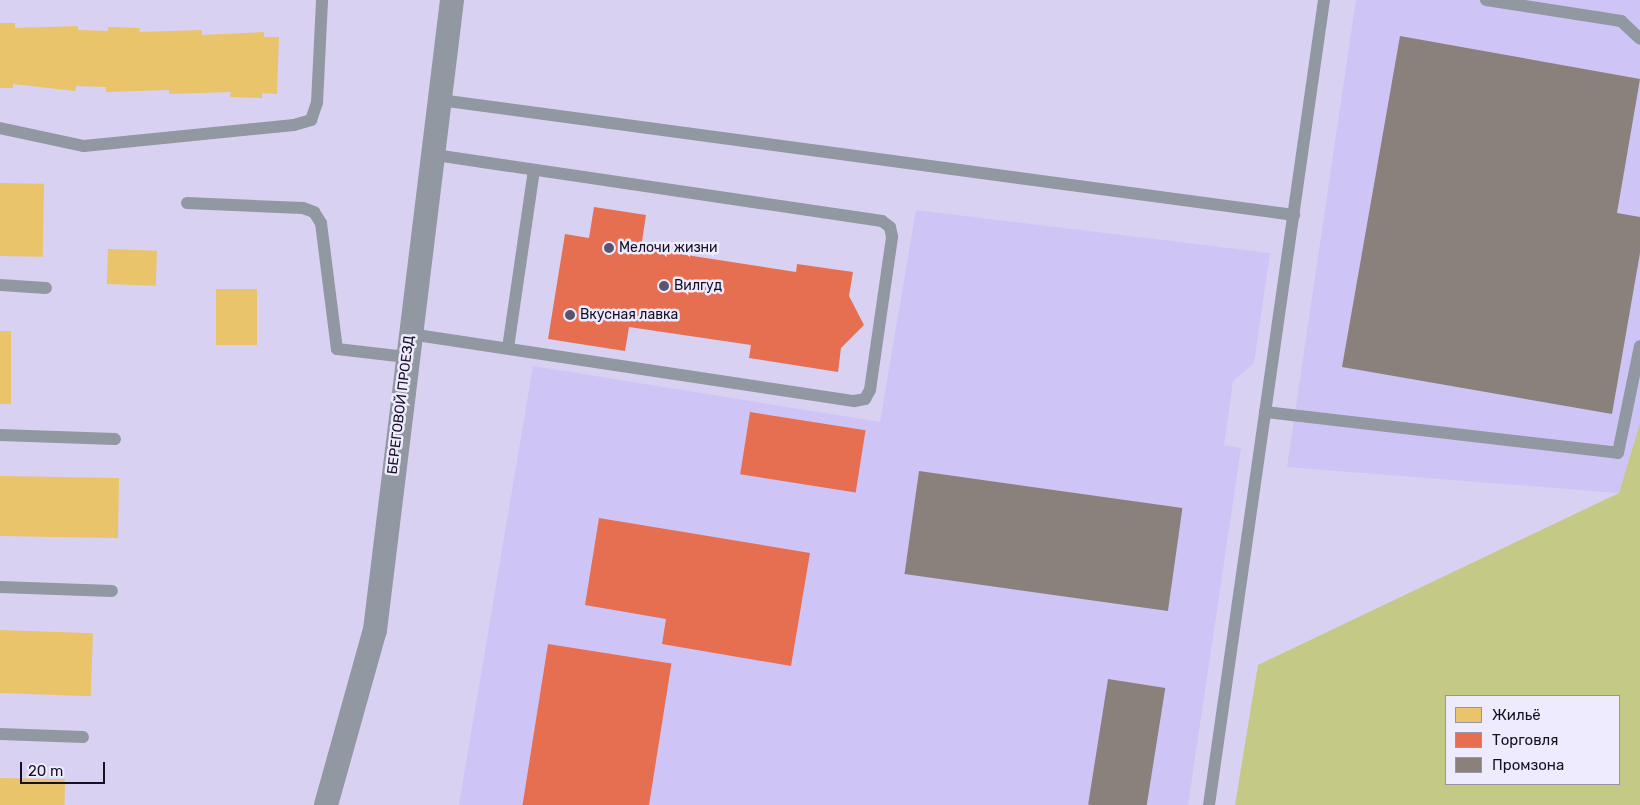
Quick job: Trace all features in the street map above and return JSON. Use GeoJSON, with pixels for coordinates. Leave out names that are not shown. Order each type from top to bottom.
{"type":"FeatureCollection","features":[{"type":"Feature","properties":{"kind":"street","name":"БЕРЕГОВОЙ ПРОЕЗД"},"geometry":{"type":"LineString","coordinates":[[326,805],[375,630],[452,0]]}},
{"type":"Feature","properties":{"kind":"lane"},"geometry":{"type":"LineString","coordinates":[[0,128],[84,146],[294,125],[311,120],[317,103],[322,0]]}},
{"type":"Feature","properties":{"kind":"lane"},"geometry":{"type":"LineString","coordinates":[[1209,805],[1324,0]]}},
{"type":"Feature","properties":{"kind":"lane"},"geometry":{"type":"LineString","coordinates":[[1486,0],[1621,21],[1640,39]]}},
{"type":"Feature","properties":{"kind":"lane"},"geometry":{"type":"LineString","coordinates":[[440,100],[1294,214]]}},
{"type":"Feature","properties":{"kind":"lane"},"geometry":{"type":"LineString","coordinates":[[410,334],[854,401],[864,399],[870,390],[892,237],[890,227],[882,221],[433,156]]}},
{"type":"Feature","properties":{"kind":"lane"},"geometry":{"type":"LineString","coordinates":[[508,348],[534,170]]}},
{"type":"Feature","properties":{"kind":"lane"},"geometry":{"type":"LineString","coordinates":[[187,203],[303,208],[314,212],[321,223],[337,349],[407,357]]}},
{"type":"Feature","properties":{"kind":"lane"},"geometry":{"type":"LineString","coordinates":[[0,285],[46,288]]}},
{"type":"Feature","properties":{"kind":"lane"},"geometry":{"type":"LineString","coordinates":[[1266,412],[1618,453],[1640,346]]}},
{"type":"Feature","properties":{"kind":"lane"},"geometry":{"type":"LineString","coordinates":[[0,435],[115,439]]}},
{"type":"Feature","properties":{"kind":"lane"},"geometry":{"type":"LineString","coordinates":[[0,587],[112,591]]}},
{"type":"Feature","properties":{"kind":"lane"},"geometry":{"type":"LineString","coordinates":[[0,734],[83,737]]}},
{"type":"Feature","properties":{"kind":"shaded area"},"geometry":{"type":"Polygon","coordinates":[[[1356,0],[1640,0],[1640,423],[1619,493],[1287,467],[1356,0]]]}},
{"type":"Feature","properties":{"kind":"shaded area"},"geometry":{"type":"Polygon","coordinates":[[[916,210],[1270,253],[1254,363],[1233,381],[1224,445],[1241,448],[1188,805],[459,805],[533,366],[880,422],[916,210]]]}},
{"type":"Feature","properties":{"kind":"green space"},"geometry":{"type":"Polygon","coordinates":[[[1640,423],[1640,805],[1235,805],[1258,665],[1619,493],[1640,423]]]}},
{"type":"Feature","properties":{"kind":"building: Жильё"},"geometry":{"type":"Polygon","coordinates":[[[0,23],[15,23],[15,28],[78,26],[78,30],[108,31],[108,27],[140,28],[139,32],[202,30],[202,35],[264,32],[264,37],[279,37],[277,94],[262,93],[262,98],[230,97],[231,92],[169,94],[169,90],[106,92],[106,87],[76,86],[75,91],[13,84],[13,88],[0,88],[0,23]]]}},
{"type":"Feature","properties":{"kind":"building: Жильё"},"geometry":{"type":"Polygon","coordinates":[[[0,183],[44,184],[43,257],[0,256],[0,183]]]}},
{"type":"Feature","properties":{"kind":"building: Жильё"},"geometry":{"type":"Polygon","coordinates":[[[108,249],[157,251],[156,286],[107,284],[108,249]]]}},
{"type":"Feature","properties":{"kind":"building: Жильё"},"geometry":{"type":"Polygon","coordinates":[[[216,289],[257,289],[257,345],[216,345],[216,289]]]}},
{"type":"Feature","properties":{"kind":"building: Жильё"},"geometry":{"type":"Polygon","coordinates":[[[0,331],[11,331],[11,404],[0,404],[0,331]]]}},
{"type":"Feature","properties":{"kind":"building: Жильё"},"geometry":{"type":"Polygon","coordinates":[[[0,476],[119,478],[118,538],[0,536],[0,476]]]}},
{"type":"Feature","properties":{"kind":"building: Жильё"},"geometry":{"type":"Polygon","coordinates":[[[0,630],[93,633],[91,696],[0,693],[0,630]]]}},
{"type":"Feature","properties":{"kind":"building: Жильё"},"geometry":{"type":"Polygon","coordinates":[[[0,778],[65,779],[65,805],[0,805],[0,778]]]}},
{"type":"Feature","properties":{"kind":"building: Торговля"},"geometry":{"type":"Polygon","coordinates":[[[594,207],[646,215],[641,248],[796,272],[797,264],[853,272],[849,296],[864,325],[841,348],[838,372],[749,358],[751,345],[629,327],[625,351],[548,339],[565,234],[589,238],[594,207]]]}},
{"type":"Feature","properties":{"kind":"building: Торговля"},"geometry":{"type":"Polygon","coordinates":[[[750,412],[866,430],[856,493],[740,474],[750,412]]]}},
{"type":"Feature","properties":{"kind":"building: Торговля"},"geometry":{"type":"Polygon","coordinates":[[[599,518],[810,553],[791,666],[662,644],[666,619],[585,605],[599,518]]]}},
{"type":"Feature","properties":{"kind":"building: Торговля"},"geometry":{"type":"Polygon","coordinates":[[[548,644],[671,664],[649,805],[523,805],[548,644]]]}},
{"type":"Feature","properties":{"kind":"building: Промзона"},"geometry":{"type":"Polygon","coordinates":[[[1400,36],[1640,79],[1617,213],[1640,217],[1640,253],[1612,414],[1342,367],[1400,36]]]}},
{"type":"Feature","properties":{"kind":"building: Промзона"},"geometry":{"type":"Polygon","coordinates":[[[919,471],[1182,508],[1168,611],[905,574],[919,471]]]}},
{"type":"Feature","properties":{"kind":"building: Промзона"},"geometry":{"type":"Polygon","coordinates":[[[1108,679],[1165,688],[1147,805],[1088,804],[1108,679]]]}},
{"type":"Feature","properties":{"kind":"place","name":"Мелочи жизни"},"geometry":{"type":"Point","coordinates":[609,248]}},
{"type":"Feature","properties":{"kind":"place","name":"Вилгуд"},"geometry":{"type":"Point","coordinates":[664,286]}},
{"type":"Feature","properties":{"kind":"place","name":"Вкусная лавка"},"geometry":{"type":"Point","coordinates":[570,315]}}]}
